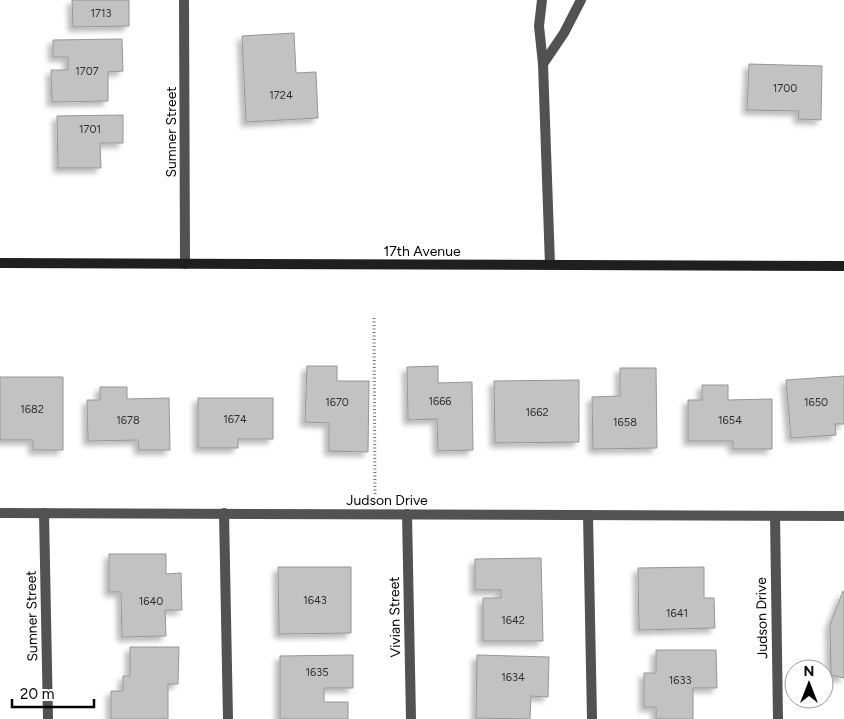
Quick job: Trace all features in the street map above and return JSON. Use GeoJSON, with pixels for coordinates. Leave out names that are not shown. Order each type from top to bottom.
{"type":"FeatureCollection","features":[{"type":"Feature","properties":{"kind":"main road","name":"17th Avenue"},"geometry":{"type":"LineString","coordinates":[[0,263],[844,266]]}},
{"type":"Feature","properties":{"kind":"street","name":"Sumner Street"},"geometry":{"type":"LineString","coordinates":[[184,0],[185,264]]}},
{"type":"Feature","properties":{"kind":"street"},"geometry":{"type":"LineString","coordinates":[[542,0],[539,26],[543,64],[550,265]]}},
{"type":"Feature","properties":{"kind":"street"},"geometry":{"type":"LineString","coordinates":[[543,64],[564,33],[581,0]]}},
{"type":"Feature","properties":{"kind":"street","name":"Judson Drive"},"geometry":{"type":"LineString","coordinates":[[0,513],[844,516]]}},
{"type":"Feature","properties":{"kind":"street","name":"Sumner Street"},"geometry":{"type":"LineString","coordinates":[[44,513],[48,719]]}},
{"type":"Feature","properties":{"kind":"street"},"geometry":{"type":"LineString","coordinates":[[224,513],[228,719]]}},
{"type":"Feature","properties":{"kind":"street","name":"Vivian Street"},"geometry":{"type":"LineString","coordinates":[[407,514],[410,719]]}},
{"type":"Feature","properties":{"kind":"street"},"geometry":{"type":"LineString","coordinates":[[588,515],[592,719]]}},
{"type":"Feature","properties":{"kind":"street","name":"Judson Drive"},"geometry":{"type":"LineString","coordinates":[[775,516],[778,719]]}},
{"type":"Feature","properties":{"kind":"path"},"geometry":{"type":"LineString","coordinates":[[374,318],[375,514]]}},
{"type":"Feature","properties":{"kind":"building"},"geometry":{"type":"Polygon","coordinates":[[[72,0],[129,0],[129,26],[73,27],[72,0]]]}},
{"type":"Feature","properties":{"kind":"building"},"geometry":{"type":"Polygon","coordinates":[[[294,33],[296,73],[316,72],[318,118],[246,122],[242,36],[294,33]]]}},
{"type":"Feature","properties":{"kind":"building"},"geometry":{"type":"Polygon","coordinates":[[[122,39],[123,71],[108,72],[108,101],[52,102],[51,70],[68,70],[68,57],[53,57],[53,40],[122,39]]]}},
{"type":"Feature","properties":{"kind":"building"},"geometry":{"type":"Polygon","coordinates":[[[749,64],[822,66],[821,120],[798,119],[799,111],[747,110],[749,64]]]}},
{"type":"Feature","properties":{"kind":"building"},"geometry":{"type":"Polygon","coordinates":[[[123,115],[123,143],[100,143],[101,168],[58,168],[57,116],[123,115]]]}},
{"type":"Feature","properties":{"kind":"building"},"geometry":{"type":"Polygon","coordinates":[[[307,366],[337,366],[337,381],[369,381],[368,452],[329,451],[329,423],[305,422],[307,366]]]}},
{"type":"Feature","properties":{"kind":"building"},"geometry":{"type":"Polygon","coordinates":[[[438,366],[438,383],[472,382],[473,450],[438,451],[437,419],[408,420],[407,367],[438,366]]]}},
{"type":"Feature","properties":{"kind":"building"},"geometry":{"type":"Polygon","coordinates":[[[620,368],[656,368],[657,448],[593,449],[592,397],[620,396],[620,368]]]}},
{"type":"Feature","properties":{"kind":"building"},"geometry":{"type":"Polygon","coordinates":[[[844,376],[844,424],[835,424],[836,435],[791,438],[786,380],[844,376]]]}},
{"type":"Feature","properties":{"kind":"building"},"geometry":{"type":"Polygon","coordinates":[[[0,377],[63,377],[63,450],[33,450],[33,440],[0,440],[0,377]]]}},
{"type":"Feature","properties":{"kind":"building"},"geometry":{"type":"Polygon","coordinates":[[[579,380],[579,442],[495,443],[494,381],[579,380]]]}},
{"type":"Feature","properties":{"kind":"building"},"geometry":{"type":"Polygon","coordinates":[[[702,385],[728,385],[728,400],[772,399],[772,449],[733,449],[733,441],[688,441],[688,400],[702,400],[702,385]]]}},
{"type":"Feature","properties":{"kind":"building"},"geometry":{"type":"Polygon","coordinates":[[[100,387],[127,387],[127,399],[169,398],[170,450],[139,450],[138,440],[88,441],[87,400],[100,400],[100,387]]]}},
{"type":"Feature","properties":{"kind":"building"},"geometry":{"type":"Polygon","coordinates":[[[198,398],[273,398],[273,439],[238,439],[238,448],[198,448],[198,398]]]}},
{"type":"Feature","properties":{"kind":"building"},"geometry":{"type":"Polygon","coordinates":[[[109,554],[166,554],[166,574],[181,573],[182,610],[165,610],[166,636],[122,637],[121,592],[109,592],[109,554]]]}},
{"type":"Feature","properties":{"kind":"building"},"geometry":{"type":"Polygon","coordinates":[[[541,558],[543,641],[483,641],[483,598],[501,598],[501,590],[475,590],[475,559],[541,558]]]}},
{"type":"Feature","properties":{"kind":"building"},"geometry":{"type":"Polygon","coordinates":[[[278,567],[351,567],[351,633],[279,634],[278,567]]]}},
{"type":"Feature","properties":{"kind":"building"},"geometry":{"type":"Polygon","coordinates":[[[704,567],[704,598],[714,598],[715,628],[639,630],[638,568],[704,567]]]}},
{"type":"Feature","properties":{"kind":"building"},"geometry":{"type":"Polygon","coordinates":[[[844,591],[844,678],[834,676],[834,659],[831,659],[830,625],[844,591]]]}},
{"type":"Feature","properties":{"kind":"building"},"geometry":{"type":"Polygon","coordinates":[[[130,647],[179,647],[178,684],[168,684],[168,719],[111,719],[111,691],[123,691],[123,676],[130,676],[130,647]]]}},
{"type":"Feature","properties":{"kind":"building"},"geometry":{"type":"Polygon","coordinates":[[[656,650],[716,650],[717,688],[693,688],[693,719],[656,719],[656,707],[644,707],[644,673],[656,673],[656,650]]]}},
{"type":"Feature","properties":{"kind":"building"},"geometry":{"type":"Polygon","coordinates":[[[353,655],[353,688],[324,688],[324,702],[348,702],[348,719],[280,719],[280,656],[353,655]]]}},
{"type":"Feature","properties":{"kind":"building"},"geometry":{"type":"Polygon","coordinates":[[[477,655],[549,657],[548,697],[531,696],[530,719],[476,718],[477,655]]]}}]}
